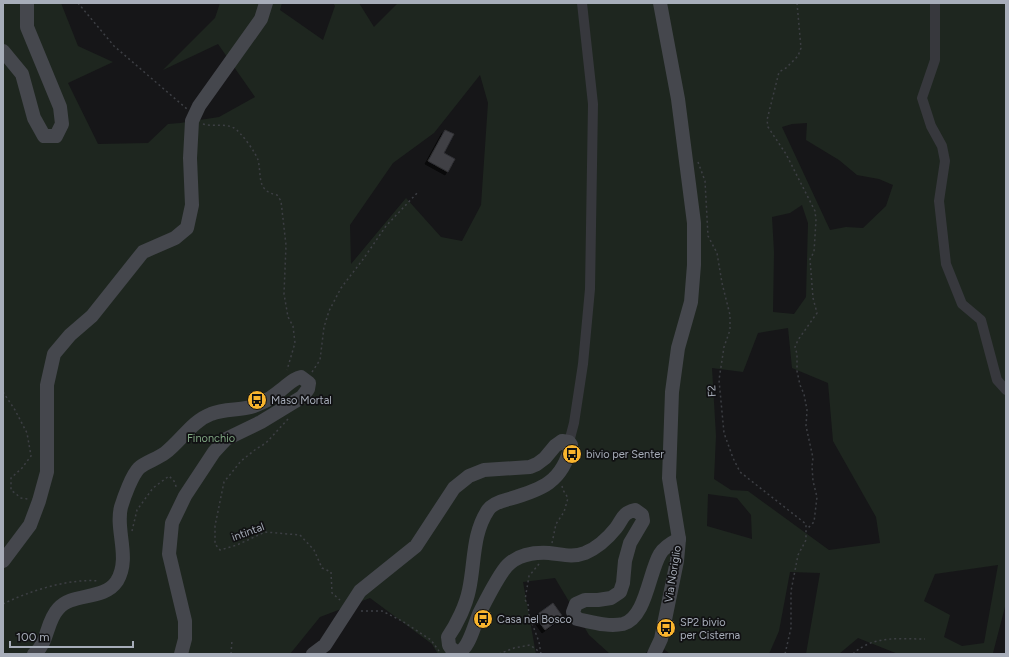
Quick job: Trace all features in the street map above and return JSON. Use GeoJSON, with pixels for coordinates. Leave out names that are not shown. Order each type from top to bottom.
{"type":"FeatureCollection","features":[{"type":"Feature","properties":{"kind":"street"},"geometry":{"type":"LineString","coordinates":[[3,50],[22,74],[34,118],[44,136],[56,136],[62,124],[60,107],[27,26],[27,3]]}},
{"type":"Feature","properties":{"kind":"street"},"geometry":{"type":"LineString","coordinates":[[3,561],[30,525],[48,472],[47,385],[54,354],[70,335],[92,316],[143,252],[175,238],[187,228],[192,205],[190,158],[192,121],[199,106],[261,19],[266,3]]}},
{"type":"Feature","properties":{"kind":"street"},"geometry":{"type":"LineString","coordinates":[[582,3],[593,104],[590,289],[583,364],[574,423],[569,442],[571,446],[562,470],[546,485],[537,490],[499,502],[488,509],[480,527],[474,550],[469,591],[456,625],[448,637],[449,645],[453,651],[459,652],[463,649],[495,585],[504,570],[515,559],[532,553],[549,553],[566,556],[585,553],[605,540],[624,516],[629,511],[635,510],[642,515],[643,521],[630,543],[625,561],[623,583],[620,592],[611,598],[585,600],[576,604],[573,612],[577,619],[607,625],[624,623],[636,615],[660,555],[667,545],[679,539]]}},
{"type":"Feature","properties":{"kind":"street","name":"Via Noriglio"},"geometry":{"type":"LineString","coordinates":[[654,654],[661,639],[677,560],[679,539],[669,478],[672,392],[678,348],[691,302],[694,265],[694,223],[678,99],[660,3]]}},
{"type":"Feature","properties":{"kind":"street"},"geometry":{"type":"LineString","coordinates":[[935,3],[935,60],[922,98],[931,126],[942,146],[945,160],[939,201],[946,264],[962,304],[981,320],[997,380],[1006,390]]}},
{"type":"Feature","properties":{"kind":"street"},"geometry":{"type":"LineString","coordinates":[[34,654],[42,644],[50,621],[58,608],[73,600],[108,590],[116,583],[124,559],[121,508],[128,486],[138,468],[164,453],[183,436],[194,423],[211,413],[222,410],[238,410],[260,404],[281,390],[295,378],[301,377],[309,383],[308,389],[302,397],[261,422],[226,439],[214,452],[185,496],[172,523],[169,554],[185,621],[185,639],[181,654]]}},
{"type":"Feature","properties":{"kind":"street"},"geometry":{"type":"LineString","coordinates":[[313,654],[324,645],[360,591],[416,546],[454,488],[469,476],[484,470],[538,464],[546,458],[555,446],[562,441],[569,442]]}},
{"type":"Feature","properties":{"kind":"path"},"geometry":{"type":"LineString","coordinates":[[78,3],[114,46],[190,112],[192,121],[208,126],[227,126],[234,128],[258,159],[260,180],[264,189],[277,195],[281,201],[286,246],[284,294],[288,317],[293,326],[295,343],[286,374]]}},
{"type":"Feature","properties":{"kind":"path"},"geometry":{"type":"LineString","coordinates":[[786,654],[791,628],[791,591],[798,555],[806,540],[806,529],[814,522],[817,496],[812,481],[813,458],[806,426],[807,410],[797,371],[797,354],[795,347],[798,340],[817,314],[813,298],[810,259],[814,252],[816,220],[815,212],[802,183],[786,154],[768,127],[766,120],[778,72],[786,68],[798,56],[801,48],[797,3]]}},
{"type":"Feature","properties":{"kind":"path","name":"F2"},"geometry":{"type":"LineString","coordinates":[[697,160],[705,181],[708,236],[717,253],[722,283],[730,315],[730,330],[724,347],[719,380],[724,433],[740,472],[806,524],[806,532]]}},
{"type":"Feature","properties":{"kind":"path"},"geometry":{"type":"LineString","coordinates":[[305,379],[313,372],[320,360],[324,327],[341,288],[386,226],[419,191]]}},
{"type":"Feature","properties":{"kind":"path"},"geometry":{"type":"LineString","coordinates":[[3,392],[15,410],[27,433],[31,456],[22,468],[11,478],[11,490],[21,498],[39,501]]}},
{"type":"Feature","properties":{"kind":"path","name":"intintal"},"geometry":{"type":"LineString","coordinates":[[292,403],[290,417],[266,443],[241,461],[224,482],[215,526],[215,544],[220,550],[237,545],[265,532],[300,535],[314,550],[322,568],[332,572],[332,593],[349,607],[365,612],[382,611],[402,621],[431,640],[440,652]]}},
{"type":"Feature","properties":{"kind":"path"},"geometry":{"type":"LineString","coordinates":[[132,532],[137,510],[153,488],[169,476],[174,481],[177,491]]}},
{"type":"Feature","properties":{"kind":"path"},"geometry":{"type":"LineString","coordinates":[[3,604],[62,583],[90,580],[116,583]]}},
{"type":"Feature","properties":{"kind":"path"},"geometry":{"type":"LineString","coordinates":[[853,654],[859,648],[876,640],[894,638],[925,639]]}},
{"type":"Feature","properties":{"kind":"path"},"geometry":{"type":"LineString","coordinates":[[231,654],[232,640]]}},
{"type":"Feature","properties":{"kind":"path"},"geometry":{"type":"LineString","coordinates":[[499,654],[514,648],[530,645],[541,653]]}},
{"type":"Feature","properties":{"kind":"green space","name":"Finonchio"},"geometry":{"type":"Polygon","coordinates":[[[3,3],[61,3],[78,46],[113,62],[68,83],[98,144],[148,143],[168,124],[219,117],[255,97],[218,44],[163,70],[215,18],[220,3],[282,3],[280,10],[323,40],[335,6],[333,3],[359,3],[374,27],[398,3],[1006,3],[1006,603],[993,653],[898,654],[858,638],[839,654],[806,654],[820,573],[790,572],[779,631],[769,654],[670,654],[655,642],[645,654],[610,654],[589,635],[555,578],[523,582],[536,654],[438,654],[432,644],[370,598],[320,617],[290,654],[3,654],[3,3]],[[480,75],[434,133],[393,163],[350,225],[351,264],[406,198],[441,237],[462,241],[481,205],[488,103],[480,75]],[[807,123],[792,124],[782,127],[830,230],[846,227],[863,228],[886,206],[893,185],[879,179],[857,175],[839,160],[806,140],[807,123]],[[802,205],[790,213],[772,217],[774,252],[773,312],[794,314],[806,297],[808,223],[802,205]],[[788,328],[758,333],[743,372],[712,368],[716,436],[714,479],[731,490],[748,491],[829,550],[880,543],[876,517],[833,441],[828,383],[792,368],[788,328]],[[708,494],[707,526],[752,539],[751,515],[737,498],[708,494]],[[998,565],[935,574],[924,601],[950,615],[944,637],[962,646],[984,643],[998,565]]]}},
{"type":"Feature","properties":{"kind":"building"},"geometry":{"type":"Polygon","coordinates":[[[445,130],[454,134],[444,153],[455,159],[448,172],[428,161],[445,130]]]}},
{"type":"Feature","properties":{"kind":"building"},"geometry":{"type":"Polygon","coordinates":[[[553,603],[563,617],[545,630],[535,616],[553,603]]]}},
{"type":"Feature","properties":{"kind":"place","name":"Maso Mortal"},"geometry":{"type":"Point","coordinates":[257,400]}},
{"type":"Feature","properties":{"kind":"place","name":"bivio per Senter"},"geometry":{"type":"Point","coordinates":[572,454]}},
{"type":"Feature","properties":{"kind":"place","name":"Casa nel Bosco"},"geometry":{"type":"Point","coordinates":[483,619]}},
{"type":"Feature","properties":{"kind":"place","name":"SP2 bivio per Cisterna"},"geometry":{"type":"Point","coordinates":[666,628]}}]}
